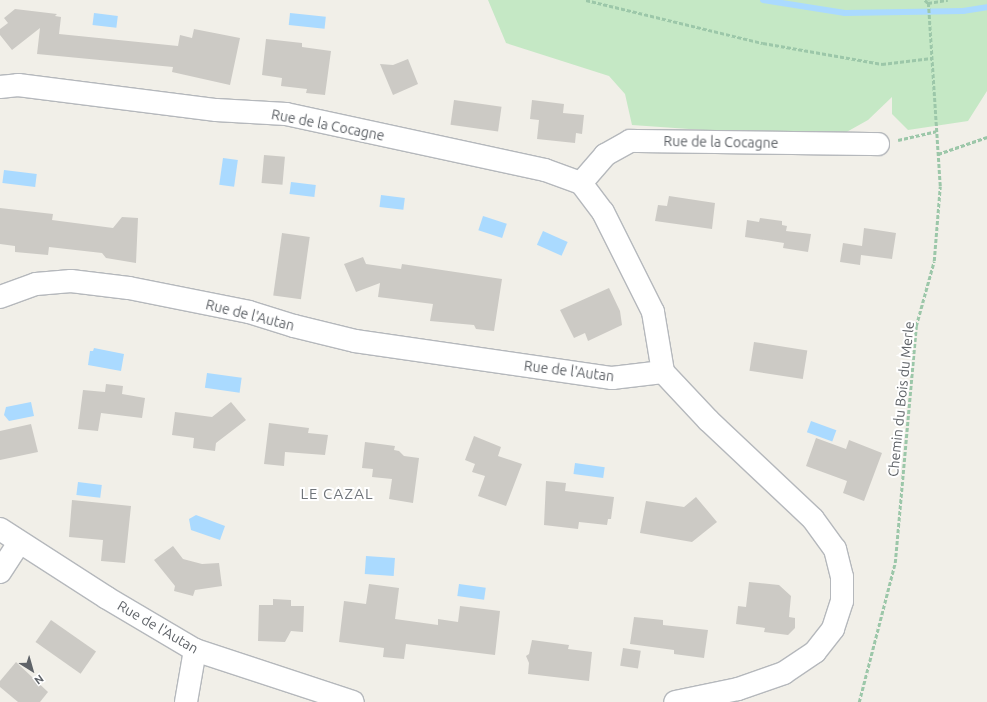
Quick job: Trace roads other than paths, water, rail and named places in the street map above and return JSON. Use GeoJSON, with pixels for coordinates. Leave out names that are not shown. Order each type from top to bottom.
{"type":"FeatureCollection","features":[{"type":"Feature","properties":{"kind":"street","name":"Rue de la Cocagne"},"geometry":{"type":"LineString","coordinates":[[0,87],[18,85],[216,110],[286,114],[545,170],[581,183],[605,155],[630,141],[878,144]]}},
{"type":"Feature","properties":{"kind":"street"},"geometry":{"type":"LineString","coordinates":[[581,183],[603,212],[653,312],[662,372],[708,420],[813,519],[835,549],[842,577],[842,601],[833,629],[815,652],[784,673],[738,689],[675,702]]}},
{"type":"Feature","properties":{"kind":"street","name":"Rue de l'Autan"},"geometry":{"type":"LineString","coordinates":[[0,297],[36,284],[71,281],[130,288],[242,311],[354,341],[612,378],[662,372]]}},
{"type":"Feature","properties":{"kind":"street","name":"Rue de l'Autan"},"geometry":{"type":"LineString","coordinates":[[0,529],[19,543],[195,650],[353,702]]}},
{"type":"Feature","properties":{"kind":"street"},"geometry":{"type":"LineString","coordinates":[[0,572],[19,543]]}},
{"type":"Feature","properties":{"kind":"street"},"geometry":{"type":"LineString","coordinates":[[186,702],[195,650]]}},
{"type":"Feature","properties":{"kind":"water"},"geometry":{"type":"Polygon","coordinates":[[[94,13],[118,16],[116,28],[93,25],[94,13]]]}},
{"type":"Feature","properties":{"kind":"water"},"geometry":{"type":"Polygon","coordinates":[[[290,13],[326,17],[325,29],[289,25],[290,13]]]}},
{"type":"Feature","properties":{"kind":"water"},"geometry":{"type":"Polygon","coordinates":[[[223,158],[238,160],[234,187],[219,185],[223,158]]]}},
{"type":"Feature","properties":{"kind":"water"},"geometry":{"type":"Polygon","coordinates":[[[4,170],[37,174],[35,187],[2,183],[4,170]]]}},
{"type":"Feature","properties":{"kind":"water"},"geometry":{"type":"Polygon","coordinates":[[[291,182],[316,185],[314,197],[290,194],[291,182]]]}},
{"type":"Feature","properties":{"kind":"water"},"geometry":{"type":"Polygon","coordinates":[[[381,195],[405,198],[403,210],[380,207],[381,195]]]}},
{"type":"Feature","properties":{"kind":"water"},"geometry":{"type":"Polygon","coordinates":[[[483,216],[507,224],[502,238],[478,230],[483,216]]]}},
{"type":"Feature","properties":{"kind":"water"},"geometry":{"type":"Polygon","coordinates":[[[543,231],[568,242],[562,256],[537,245],[543,231]]]}},
{"type":"Feature","properties":{"kind":"water"},"geometry":{"type":"Polygon","coordinates":[[[94,348],[124,354],[121,371],[88,365],[90,351],[93,351],[94,348]]]}},
{"type":"Feature","properties":{"kind":"water"},"geometry":{"type":"Polygon","coordinates":[[[207,373],[242,378],[240,393],[205,388],[207,373]]]}},
{"type":"Feature","properties":{"kind":"water"},"geometry":{"type":"Polygon","coordinates":[[[31,402],[34,416],[9,421],[4,415],[6,407],[31,402]]]}},
{"type":"Feature","properties":{"kind":"water"},"geometry":{"type":"Polygon","coordinates":[[[811,421],[836,430],[832,442],[807,432],[811,421]]]}},
{"type":"Feature","properties":{"kind":"water"},"geometry":{"type":"Polygon","coordinates":[[[575,463],[605,467],[603,478],[573,474],[575,463]]]}},
{"type":"Feature","properties":{"kind":"water"},"geometry":{"type":"Polygon","coordinates":[[[78,482],[102,485],[100,498],[76,495],[78,482]]]}},
{"type":"Feature","properties":{"kind":"water"},"geometry":{"type":"Polygon","coordinates":[[[196,515],[225,526],[220,540],[191,530],[189,519],[196,515]]]}},
{"type":"Feature","properties":{"kind":"water"},"geometry":{"type":"Polygon","coordinates":[[[366,556],[395,558],[394,576],[365,574],[366,556]]]}},
{"type":"Feature","properties":{"kind":"water"},"geometry":{"type":"Polygon","coordinates":[[[459,584],[486,588],[484,600],[457,596],[459,584]]]}},
{"type":"Feature","properties":{"kind":"waterway"},"geometry":{"type":"LineString","coordinates":[[763,0],[845,13],[963,11],[987,7]]}},
{"type":"Feature","properties":{"kind":"district","name":"LE CAZAL"},"geometry":{"type":"Point","coordinates":[337,494]}}]}
